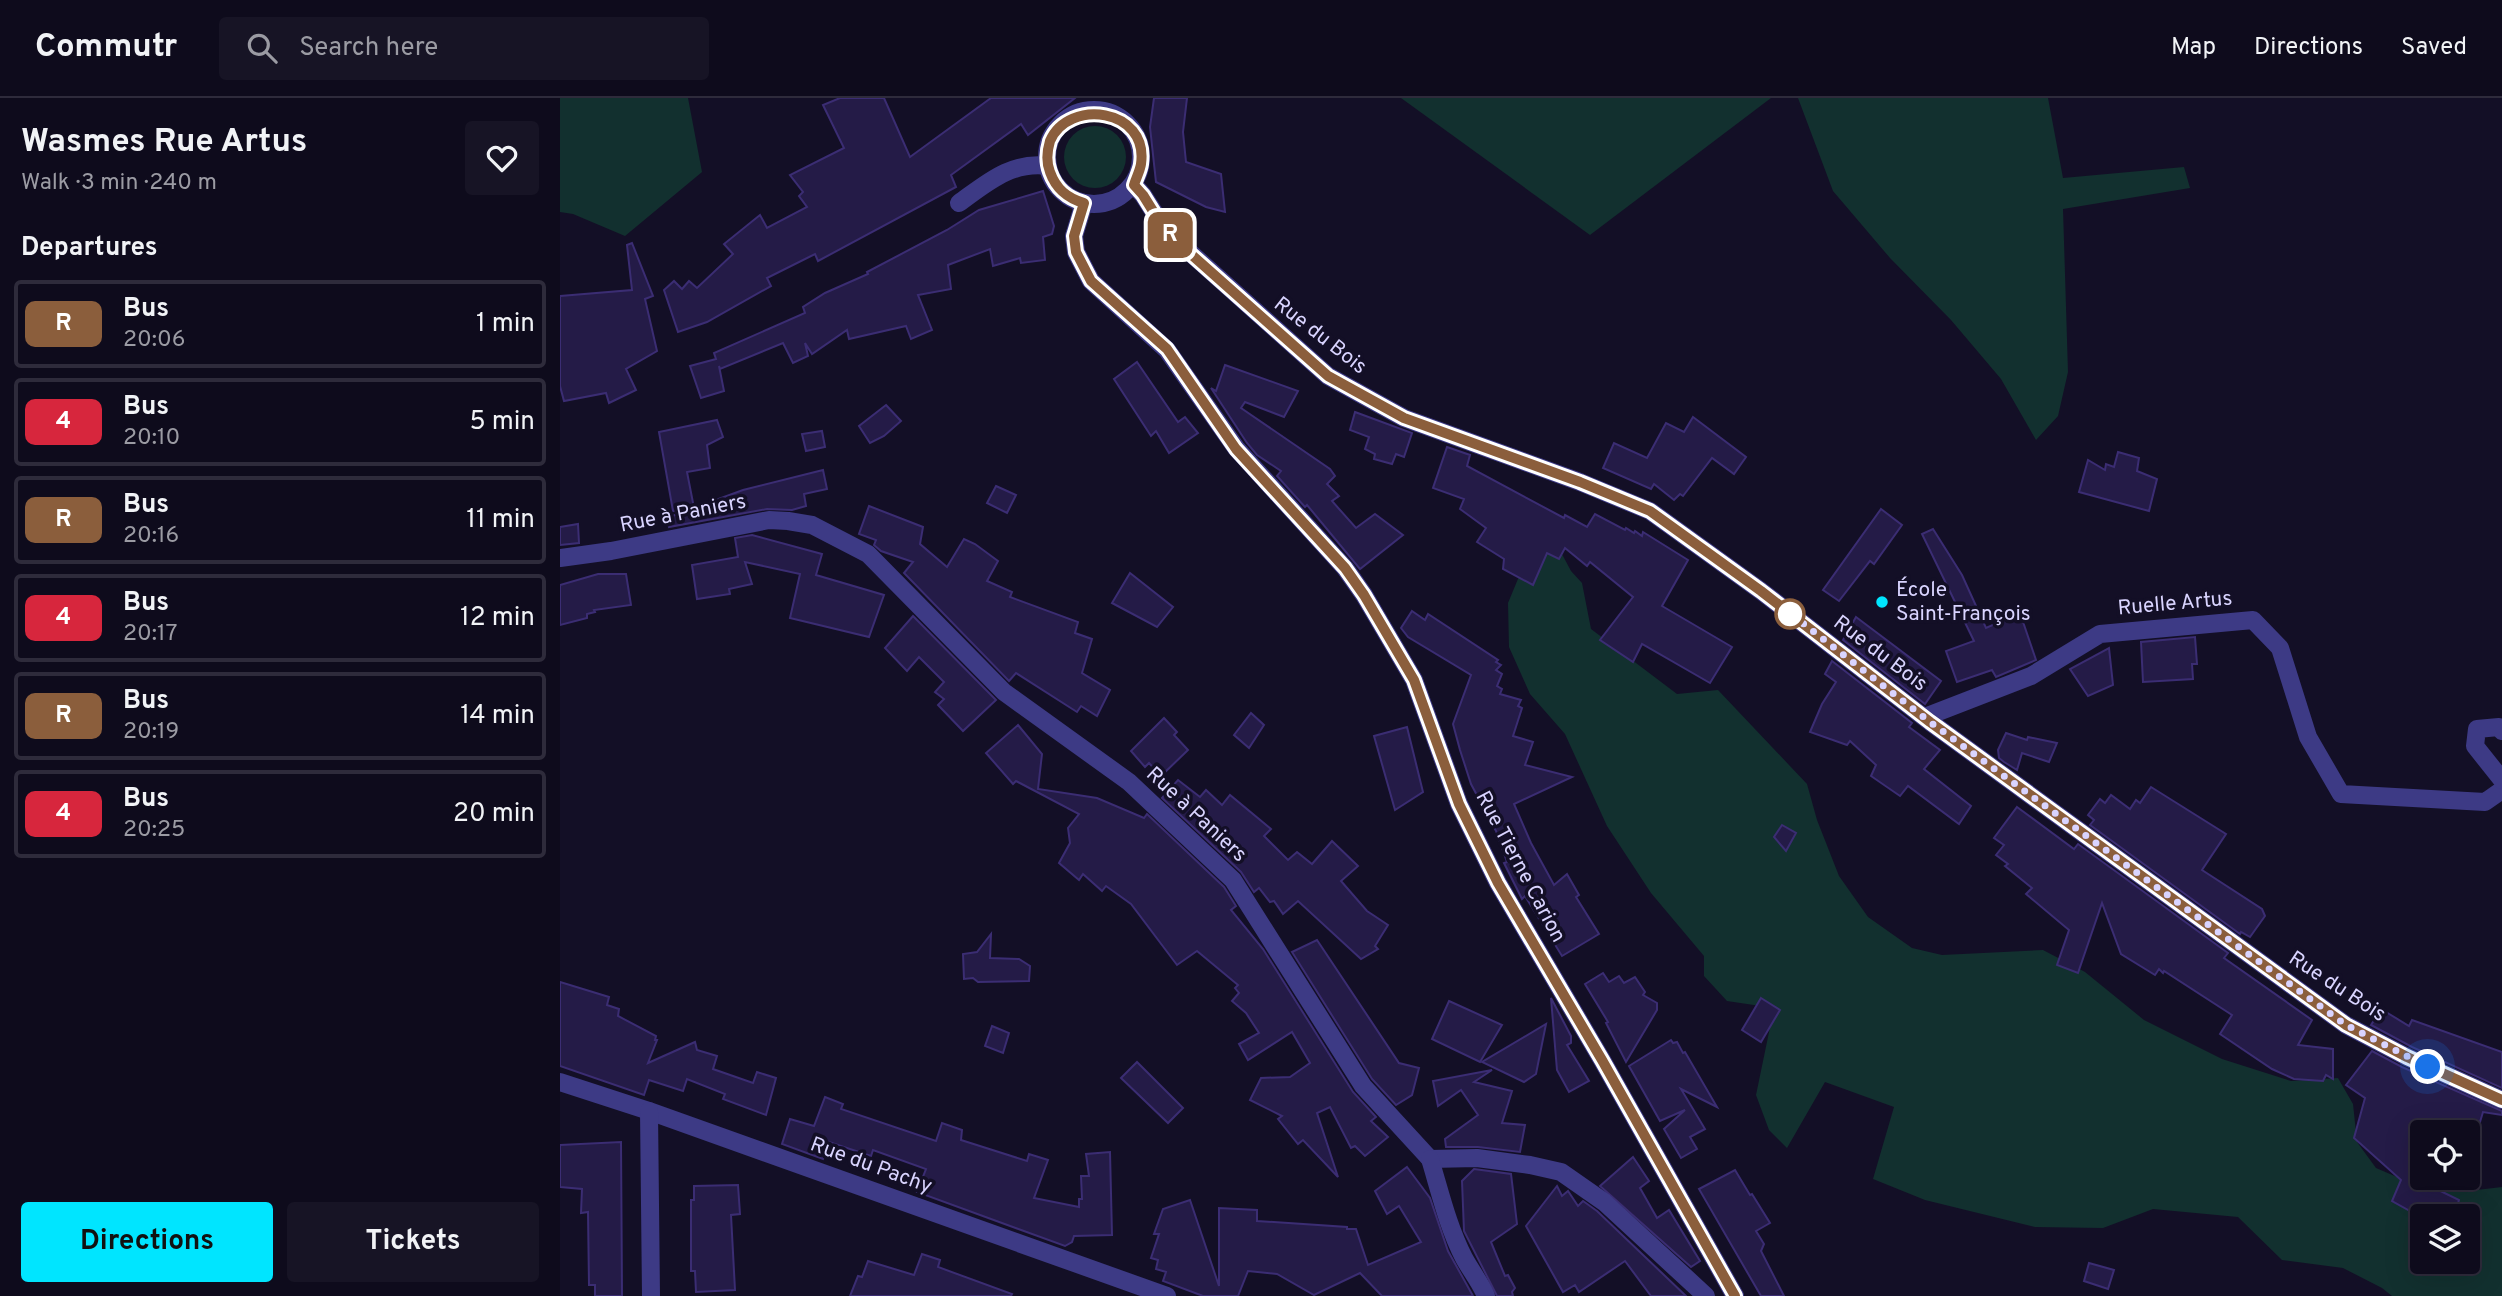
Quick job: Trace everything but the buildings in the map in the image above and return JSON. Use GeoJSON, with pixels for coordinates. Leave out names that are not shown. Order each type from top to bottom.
{"type":"FeatureCollection","features":[{"type":"Feature","properties":{"kind":"street"},"geometry":{"type":"LineString","coordinates":[[1111,104],[1139,141],[1141,166],[1134,185],[1111,202],[1099,204],[1073,200],[1061,192],[1048,166],[1047,150],[1053,134],[1063,121],[1078,112],[1111,104]]}},
{"type":"Feature","properties":{"kind":"street"},"geometry":{"type":"LineString","coordinates":[[959,203],[998,174],[1026,166],[1048,166]]}},
{"type":"Feature","properties":{"kind":"street","name":"Rue du Bois"},"geometry":{"type":"LineString","coordinates":[[1134,185],[1166,232],[1328,376],[1404,418],[1580,482],[1650,511],[1761,591],[1925,717],[2346,1025],[2407,1057],[2502,1100]]}},
{"type":"Feature","properties":{"kind":"street","name":"Rue Tierne Carion"},"geometry":{"type":"LineString","coordinates":[[1084,203],[1074,236],[1076,252],[1091,281],[1167,349],[1236,449],[1345,568],[1364,595],[1414,680],[1459,804],[1498,883],[1602,1060],[1735,1296]]}},
{"type":"Feature","properties":{"kind":"street","name":"Rue à Paniers"},"geometry":{"type":"LineString","coordinates":[[560,558],[611,551],[769,520],[812,525],[868,554],[1004,692],[1129,782],[1233,880],[1363,1086],[1430,1159]]}},
{"type":"Feature","properties":{"kind":"street","name":"Ruelle Artus"},"geometry":{"type":"LineString","coordinates":[[1925,717],[2031,676],[2100,634],[2253,620],[2280,648],[2308,737],[2341,794],[2484,802],[2502,790]]}},
{"type":"Feature","properties":{"kind":"street"},"geometry":{"type":"LineString","coordinates":[[2502,731],[2499,727],[2477,729],[2475,746],[2502,780]]}},
{"type":"Feature","properties":{"kind":"street","name":"Rue du Pachy"},"geometry":{"type":"LineString","coordinates":[[560,1082],[649,1111],[1167,1296]]}},
{"type":"Feature","properties":{"kind":"street"},"geometry":{"type":"LineString","coordinates":[[649,1111],[651,1296]]}},
{"type":"Feature","properties":{"kind":"street"},"geometry":{"type":"LineString","coordinates":[[1486,1296],[1464,1258],[1447,1218],[1430,1159],[1477,1158],[1561,1172],[1604,1202],[1706,1296]]}},
{"type":"Feature","properties":{"kind":"green space"},"geometry":{"type":"Polygon","coordinates":[[[560,98],[688,98],[702,172],[625,236],[573,214],[560,212],[560,98]]]}},
{"type":"Feature","properties":{"kind":"green space"},"geometry":{"type":"Polygon","coordinates":[[[1401,98],[1771,98],[1590,235],[1401,98]]]}},
{"type":"Feature","properties":{"kind":"green space"},"geometry":{"type":"Polygon","coordinates":[[[1798,98],[2048,98],[2063,178],[2184,167],[2190,188],[2063,209],[2068,372],[2058,416],[2036,440],[2001,379],[1951,320],[1890,258],[1833,191],[1798,98]]]}},
{"type":"Feature","properties":{"kind":"green space"},"geometry":{"type":"Polygon","coordinates":[[[1089,126],[1101,126],[1117,135],[1124,145],[1124,169],[1117,179],[1101,188],[1089,188],[1078,183],[1069,174],[1064,163],[1064,151],[1069,140],[1078,131],[1089,126]]]}},
{"type":"Feature","properties":{"kind":"green space"},"geometry":{"type":"Polygon","coordinates":[[[1555,541],[1571,571],[1582,583],[1591,629],[1677,694],[1718,690],[1807,784],[1817,820],[1839,876],[1868,917],[1912,948],[1942,955],[2043,950],[2085,972],[2144,1020],[2222,1059],[2291,1081],[2338,1078],[2353,1104],[2357,1142],[2376,1168],[2410,1181],[2410,1190],[2468,1191],[2502,1187],[2502,1296],[2392,1296],[2343,1268],[2282,1260],[2238,1217],[2153,1209],[2103,1228],[2035,1227],[1925,1200],[1873,1179],[1894,1107],[1825,1082],[1787,1148],[1769,1130],[1756,1095],[1774,1008],[1727,1001],[1704,976],[1704,956],[1651,893],[1607,826],[1565,734],[1530,694],[1509,647],[1508,603],[1525,562],[1555,541]]]}},
{"type":"Feature","properties":{"kind":"bus line","name":"R"},"geometry":{"type":"LineString","coordinates":[[1735,1296],[1602,1060],[1498,883],[1459,804],[1414,680],[1364,595],[1345,568],[1236,449],[1167,349],[1091,281],[1076,252],[1074,236],[1084,203],[1061,192],[1048,166],[1047,150],[1053,134],[1063,121],[1078,112],[1108,110],[1123,119],[1139,141],[1141,166],[1134,185],[1166,232],[1328,376],[1404,418],[1580,482],[1650,511],[1761,591],[1930,722],[2346,1025],[2407,1057],[2502,1100]]}},
{"type":"Feature","properties":{"kind":"place","name":"École Saint-François"},"geometry":{"type":"Point","coordinates":[1882,602]}},
{"type":"Feature","properties":{"kind":"route"},"geometry":{"type":"LineString","coordinates":[[1790,614],[1787,611],[1930,722],[2346,1025],[2428,1067]]}}]}
